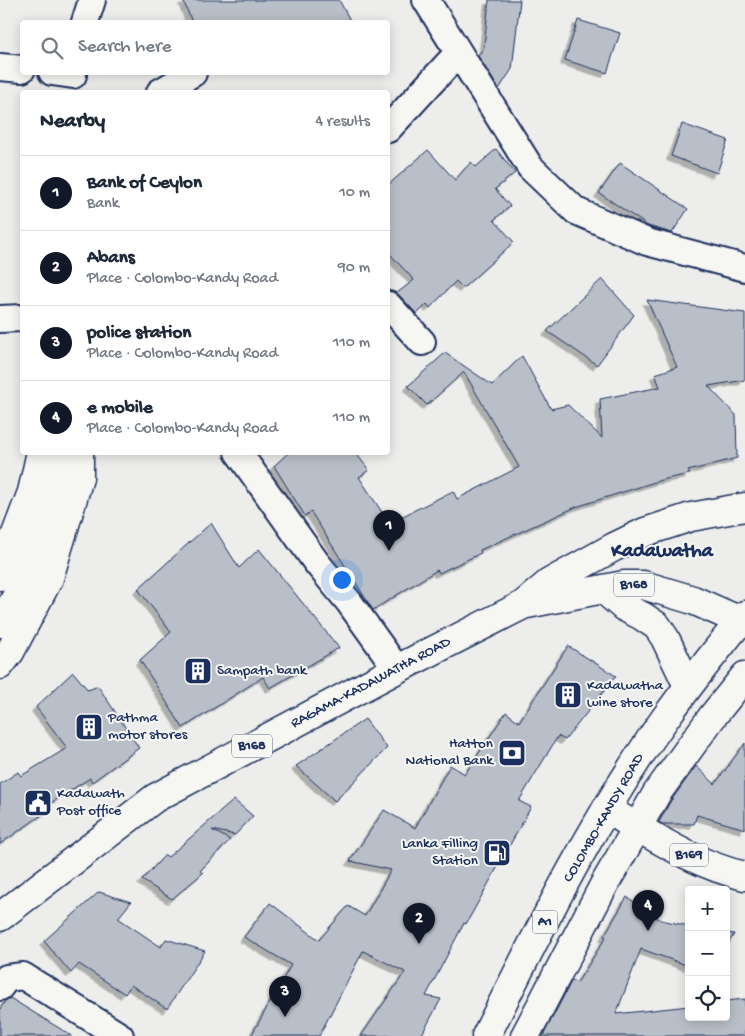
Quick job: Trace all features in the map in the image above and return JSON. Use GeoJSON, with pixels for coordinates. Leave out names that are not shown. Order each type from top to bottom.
{"type":"FeatureCollection","features":[{"type":"Feature","properties":{"kind":"main road"},"geometry":{"type":"LineString","coordinates":[[0,576],[32,492],[40,455]]}},
{"type":"Feature","properties":{"kind":"main road"},"geometry":{"type":"LineString","coordinates":[[0,665],[10,652],[49,578],[79,478],[79,455]]}},
{"type":"Feature","properties":{"kind":"main road","name":"B168"},"geometry":{"type":"LineString","coordinates":[[523,605],[549,583],[645,532],[692,517],[742,511]]}},
{"type":"Feature","properties":{"kind":"main road","name":"B168"},"geometry":{"type":"LineString","coordinates":[[523,605],[624,585],[643,585],[693,600],[744,619]]}},
{"type":"Feature","properties":{"kind":"main road"},"geometry":{"type":"LineString","coordinates":[[603,589],[624,607],[656,626],[665,638],[688,686]]}},
{"type":"Feature","properties":{"kind":"main road","name":"RAGAMA-KADAWATHA ROAD"},"geometry":{"type":"LineString","coordinates":[[0,917],[155,798],[397,668],[523,605]]}},
{"type":"Feature","properties":{"kind":"main road","name":"COLOMBO-KANDY ROAD"},"geometry":{"type":"LineString","coordinates":[[486,1036],[606,809],[688,686],[744,619]]}},
{"type":"Feature","properties":{"kind":"main road","name":"A1"},"geometry":{"type":"LineString","coordinates":[[525,1036],[604,885],[657,793],[712,717],[745,676]]}},
{"type":"Feature","properties":{"kind":"main road"},"geometry":{"type":"LineString","coordinates":[[606,809],[637,827]]}},
{"type":"Feature","properties":{"kind":"main road","name":"B169"},"geometry":{"type":"LineString","coordinates":[[637,827],[705,863],[745,876]]}},
{"type":"Feature","properties":{"kind":"street"},"geometry":{"type":"LineString","coordinates":[[86,20],[92,0]]}},
{"type":"Feature","properties":{"kind":"street"},"geometry":{"type":"LineString","coordinates":[[426,0],[530,167],[576,211],[647,242],[745,268]]}},
{"type":"Feature","properties":{"kind":"street"},"geometry":{"type":"LineString","coordinates":[[390,127],[458,53]]}},
{"type":"Feature","properties":{"kind":"street"},"geometry":{"type":"LineString","coordinates":[[0,67],[20,69]]}},
{"type":"Feature","properties":{"kind":"street"},"geometry":{"type":"LineString","coordinates":[[163,90],[190,75]]}},
{"type":"Feature","properties":{"kind":"street"},"geometry":{"type":"LineString","coordinates":[[390,307],[422,342]]}},
{"type":"Feature","properties":{"kind":"street"},"geometry":{"type":"LineString","coordinates":[[0,319],[20,318]]}},
{"type":"Feature","properties":{"kind":"street"},"geometry":{"type":"LineString","coordinates":[[0,624],[28,568],[42,529],[55,455]]}},
{"type":"Feature","properties":{"kind":"street"},"geometry":{"type":"LineString","coordinates":[[240,455],[316,562],[349,602],[397,668]]}},
{"type":"Feature","properties":{"kind":"street"},"geometry":{"type":"LineString","coordinates":[[0,988],[7,978],[23,976],[120,1036]]}},
{"type":"Feature","properties":{"kind":"building"},"geometry":{"type":"Polygon","coordinates":[[[183,0],[339,0],[350,20],[191,20],[183,0]]]}},
{"type":"Feature","properties":{"kind":"building"},"geometry":{"type":"Polygon","coordinates":[[[489,0],[520,0],[512,69],[499,89],[478,56],[484,47],[489,0]]]}},
{"type":"Feature","properties":{"kind":"building"},"geometry":{"type":"Polygon","coordinates":[[[578,20],[620,33],[607,73],[565,60],[578,20]]]}},
{"type":"Feature","properties":{"kind":"building"},"geometry":{"type":"Polygon","coordinates":[[[682,124],[728,140],[717,173],[671,156],[682,124]]]}},
{"type":"Feature","properties":{"kind":"building"},"geometry":{"type":"Polygon","coordinates":[[[496,149],[515,173],[495,189],[510,206],[494,220],[514,242],[463,288],[456,281],[430,308],[427,304],[417,314],[397,293],[414,280],[390,254],[390,183],[428,150],[455,180],[471,162],[476,167],[496,149]]]}},
{"type":"Feature","properties":{"kind":"building"},"geometry":{"type":"Polygon","coordinates":[[[620,163],[688,209],[672,233],[648,226],[599,193],[620,163]]]}},
{"type":"Feature","properties":{"kind":"building"},"geometry":{"type":"Polygon","coordinates":[[[602,279],[634,315],[597,365],[547,331],[602,279]]]}},
{"type":"Feature","properties":{"kind":"building"},"geometry":{"type":"Polygon","coordinates":[[[647,300],[745,313],[745,380],[708,386],[736,415],[737,458],[688,471],[690,474],[661,480],[576,507],[480,550],[481,553],[439,573],[437,570],[373,610],[311,512],[305,516],[274,466],[286,455],[357,455],[369,470],[359,477],[389,523],[453,491],[457,499],[519,467],[464,372],[427,405],[408,386],[445,353],[492,385],[522,356],[551,409],[568,405],[602,438],[600,399],[660,387],[655,374],[677,367],[647,300]]]}},
{"type":"Feature","properties":{"kind":"building"},"geometry":{"type":"Polygon","coordinates":[[[211,523],[239,568],[259,549],[339,648],[270,688],[263,677],[183,728],[140,660],[171,632],[138,589],[211,523]]]}},
{"type":"Feature","properties":{"kind":"building"},"geometry":{"type":"Polygon","coordinates":[[[568,646],[616,676],[565,740],[558,736],[519,801],[531,807],[466,924],[464,923],[426,996],[441,999],[421,1036],[361,1036],[405,972],[363,951],[319,1036],[251,1036],[291,965],[244,937],[270,903],[319,940],[348,906],[365,916],[391,870],[350,861],[384,810],[415,828],[450,765],[465,774],[506,712],[519,722],[568,646]]]}},
{"type":"Feature","properties":{"kind":"building"},"geometry":{"type":"Polygon","coordinates":[[[73,672],[88,690],[98,686],[139,748],[92,782],[90,778],[46,806],[49,810],[0,844],[0,784],[18,772],[21,776],[67,748],[36,707],[73,672]]]}},
{"type":"Feature","properties":{"kind":"building"},"geometry":{"type":"Polygon","coordinates":[[[365,719],[387,748],[335,801],[296,766],[365,719]]]}},
{"type":"Feature","properties":{"kind":"building"},"geometry":{"type":"Polygon","coordinates":[[[745,743],[745,829],[697,815],[694,824],[662,824],[659,822],[670,802],[696,766],[715,784],[745,743]]]}},
{"type":"Feature","properties":{"kind":"building"},"geometry":{"type":"Polygon","coordinates":[[[234,800],[253,816],[235,835],[212,830],[230,840],[200,871],[203,873],[172,899],[142,880],[165,855],[168,857],[234,800]]]}},
{"type":"Feature","properties":{"kind":"building"},"geometry":{"type":"Polygon","coordinates":[[[99,892],[131,902],[118,918],[161,947],[166,939],[205,951],[167,1009],[131,985],[125,994],[79,964],[71,973],[44,941],[99,892]]]}},
{"type":"Feature","properties":{"kind":"building"},"geometry":{"type":"Polygon","coordinates":[[[627,897],[661,920],[685,925],[685,965],[641,949],[616,1014],[685,1006],[685,1021],[730,1021],[730,1001],[745,999],[745,1036],[543,1036],[572,980],[577,983],[606,937],[604,936],[627,897]]]}},
{"type":"Feature","properties":{"kind":"building"},"geometry":{"type":"Polygon","coordinates":[[[10,998],[72,1036],[0,1036],[0,1009],[5,1001],[10,998]]]}},
{"type":"Feature","properties":{"kind":"place","name":"Bank of Ceylon"},"geometry":{"type":"Point","coordinates":[389,551]}},
{"type":"Feature","properties":{"kind":"place","name":"Sampath bank"},"geometry":{"type":"Point","coordinates":[198,671]}},
{"type":"Feature","properties":{"kind":"place","name":"Kadawatha wine store"},"geometry":{"type":"Point","coordinates":[568,695]}},
{"type":"Feature","properties":{"kind":"place","name":"Pathma motor stores"},"geometry":{"type":"Point","coordinates":[89,727]}},
{"type":"Feature","properties":{"kind":"place","name":"Hatton National Bank"},"geometry":{"type":"Point","coordinates":[512,753]}},
{"type":"Feature","properties":{"kind":"place","name":"Kadawath Post office"},"geometry":{"type":"Point","coordinates":[38,803]}},
{"type":"Feature","properties":{"kind":"place","name":"Lanka Filling Station"},"geometry":{"type":"Point","coordinates":[497,853]}},
{"type":"Feature","properties":{"kind":"place","name":"e mobile"},"geometry":{"type":"Point","coordinates":[648,931]}},
{"type":"Feature","properties":{"kind":"place","name":"Abans"},"geometry":{"type":"Point","coordinates":[419,944]}},
{"type":"Feature","properties":{"kind":"place","name":"police station"},"geometry":{"type":"Point","coordinates":[285,1017]}},
{"type":"Feature","properties":{"kind":"district","name":"Kadawatha"},"geometry":{"type":"Point","coordinates":[662,552]}}]}
